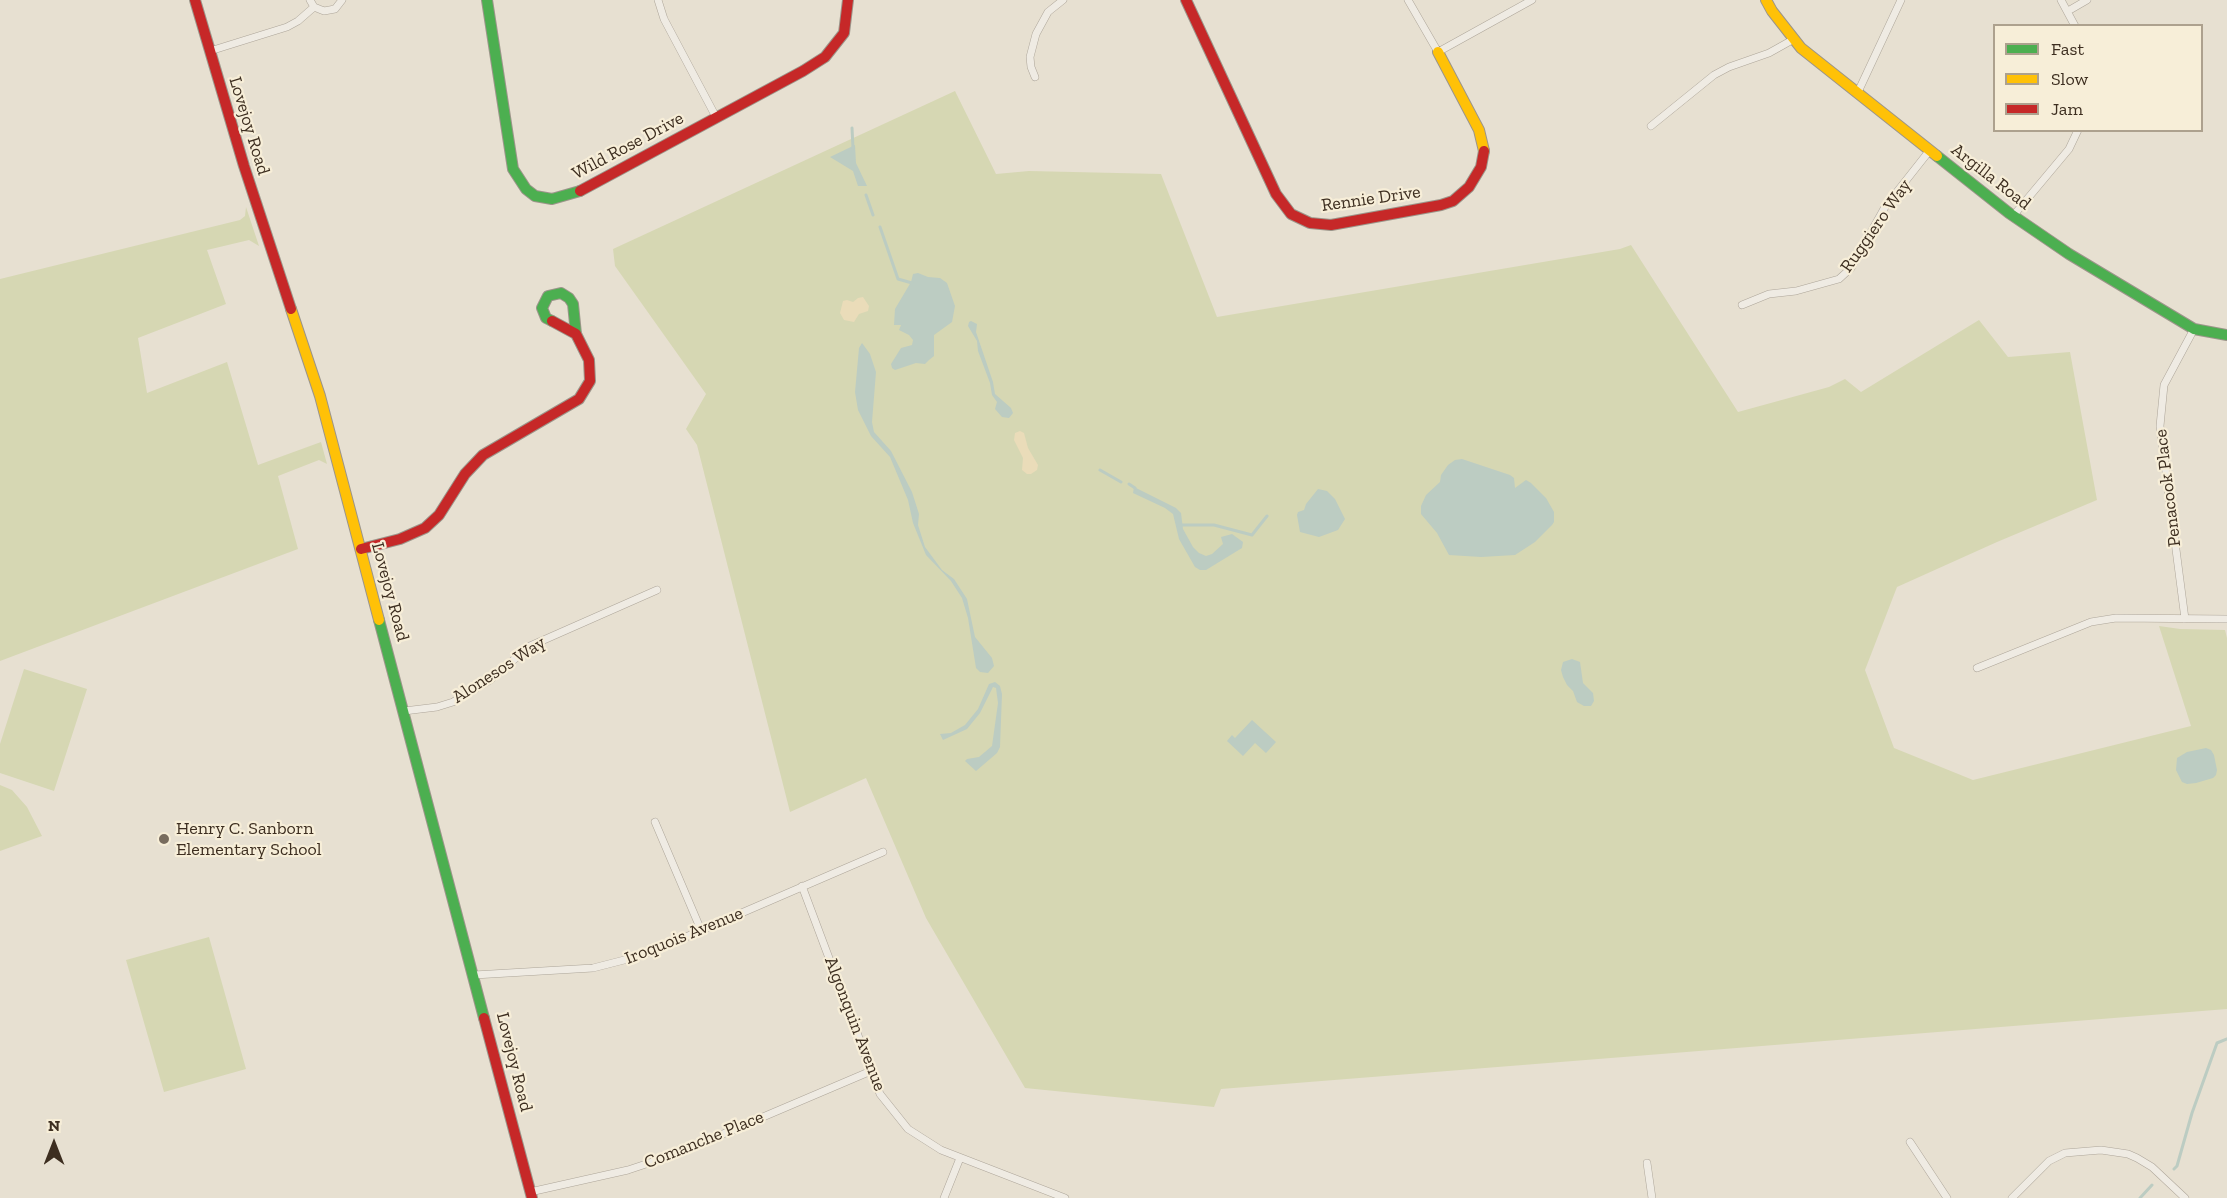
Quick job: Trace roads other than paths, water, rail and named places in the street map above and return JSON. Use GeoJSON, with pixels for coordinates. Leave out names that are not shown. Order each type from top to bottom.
{"type":"FeatureCollection","features":[{"type":"Feature","properties":{"kind":"street","name":"Lovejoy Road"},"geometry":{"type":"LineString","coordinates":[[195,0],[243,166],[320,396],[531,1195]]}},
{"type":"Feature","properties":{"kind":"street"},"geometry":{"type":"LineString","coordinates":[[310,0],[314,7],[328,11],[338,6],[342,0]]}},
{"type":"Feature","properties":{"kind":"street","name":"Wild Rose Drive"},"geometry":{"type":"LineString","coordinates":[[487,0],[513,169],[518,180],[536,196],[552,199],[575,194],[825,57],[844,33],[849,0]]}},
{"type":"Feature","properties":{"kind":"street"},"geometry":{"type":"LineString","coordinates":[[658,0],[664,19],[716,117]]}},
{"type":"Feature","properties":{"kind":"street"},"geometry":{"type":"LineString","coordinates":[[1035,77],[1030,57],[1036,34],[1048,12],[1063,0]]}},
{"type":"Feature","properties":{"kind":"street","name":"Rennie Drive"},"geometry":{"type":"LineString","coordinates":[[1186,0],[1276,194],[1291,214],[1310,223],[1331,225],[1441,205],[1453,201],[1469,187],[1481,167],[1484,151],[1482,141],[1479,129],[1438,52]]}},
{"type":"Feature","properties":{"kind":"street"},"geometry":{"type":"LineString","coordinates":[[1408,0],[1438,52],[1532,0]]}},
{"type":"Feature","properties":{"kind":"street","name":"Argilla Road"},"geometry":{"type":"LineString","coordinates":[[1766,0],[1801,48],[2013,216],[2069,254],[2194,329],[2227,335]]}},
{"type":"Feature","properties":{"kind":"street"},"geometry":{"type":"LineString","coordinates":[[1858,93],[1901,0]]}},
{"type":"Feature","properties":{"kind":"street"},"geometry":{"type":"LineString","coordinates":[[2061,0],[2074,24]]}},
{"type":"Feature","properties":{"kind":"street"},"geometry":{"type":"LineString","coordinates":[[2068,11],[2087,0]]}},
{"type":"Feature","properties":{"kind":"street"},"geometry":{"type":"LineString","coordinates":[[210,51],[287,27],[314,7]]}},
{"type":"Feature","properties":{"kind":"street"},"geometry":{"type":"LineString","coordinates":[[1651,126],[1714,75],[1794,39]]}},
{"type":"Feature","properties":{"kind":"street"},"geometry":{"type":"LineString","coordinates":[[2013,216],[2064,155],[2077,132]]}},
{"type":"Feature","properties":{"kind":"street","name":"Ruggiero Way"},"geometry":{"type":"LineString","coordinates":[[1742,305],[1769,294],[1796,291],[1839,279],[1851,268],[1885,207],[1930,150]]}},
{"type":"Feature","properties":{"kind":"street","name":"Penacook Place"},"geometry":{"type":"LineString","coordinates":[[2185,619],[2160,426],[2164,385],[2194,329]]}},
{"type":"Feature","properties":{"kind":"street"},"geometry":{"type":"LineString","coordinates":[[361,549],[400,539],[424,528],[439,515],[465,474],[483,455],[579,399],[590,381],[591,367],[576,334]]}},
{"type":"Feature","properties":{"kind":"street","name":"Alonesos Way"},"geometry":{"type":"LineString","coordinates":[[404,711],[436,707],[453,702],[490,680],[530,646],[657,590]]}},
{"type":"Feature","properties":{"kind":"street"},"geometry":{"type":"LineString","coordinates":[[1977,668],[2091,622],[2116,618],[2227,619]]}},
{"type":"Feature","properties":{"kind":"street"},"geometry":{"type":"LineString","coordinates":[[655,822],[701,930]]}},
{"type":"Feature","properties":{"kind":"street","name":"Iroquois Avenue"},"geometry":{"type":"LineString","coordinates":[[474,975],[611,965],[651,952],[883,852]]}},
{"type":"Feature","properties":{"kind":"street","name":"Algonquin Avenue"},"geometry":{"type":"LineString","coordinates":[[802,886],[880,1094],[908,1129],[941,1150],[1065,1198]]}},
{"type":"Feature","properties":{"kind":"street","name":"Comanche Place"},"geometry":{"type":"LineString","coordinates":[[531,1195],[628,1170],[676,1154],[871,1071]]}},
{"type":"Feature","properties":{"kind":"street"},"geometry":{"type":"LineString","coordinates":[[1910,1142],[1947,1198]]}},
{"type":"Feature","properties":{"kind":"street"},"geometry":{"type":"LineString","coordinates":[[2012,1198],[2049,1161],[2064,1153],[2101,1150],[2117,1151],[2137,1158],[2152,1167],[2186,1198]]}},
{"type":"Feature","properties":{"kind":"street"},"geometry":{"type":"LineString","coordinates":[[944,1198],[960,1158]]}},
{"type":"Feature","properties":{"kind":"street"},"geometry":{"type":"LineString","coordinates":[[1647,1162],[1652,1198]]}},
{"type":"Feature","properties":{"kind":"waterway"},"geometry":{"type":"LineString","coordinates":[[852,128],[853,148]]}},
{"type":"Feature","properties":{"kind":"waterway"},"geometry":{"type":"LineString","coordinates":[[866,195],[873,215]]}},
{"type":"Feature","properties":{"kind":"waterway"},"geometry":{"type":"LineString","coordinates":[[880,227],[898,279],[912,283]]}},
{"type":"Feature","properties":{"kind":"waterway"},"geometry":{"type":"LineString","coordinates":[[1100,470],[1121,482]]}},
{"type":"Feature","properties":{"kind":"waterway"},"geometry":{"type":"LineString","coordinates":[[1129,484],[1135,488]]}},
{"type":"Feature","properties":{"kind":"waterway"},"geometry":{"type":"LineString","coordinates":[[1182,525],[1214,525],[1252,535],[1267,516]]}},
{"type":"Feature","properties":{"kind":"waterway"},"geometry":{"type":"LineString","coordinates":[[2174,1169],[2177,1166],[2192,1113],[2217,1043],[2227,1039]]}},
{"type":"Feature","properties":{"kind":"waterway"},"geometry":{"type":"LineString","coordinates":[[2140,1198],[2152,1185]]}},
{"type":"Feature","properties":{"kind":"place","name":"Henry C. Sanborn Elementary School"},"geometry":{"type":"Point","coordinates":[164,839]}}]}
